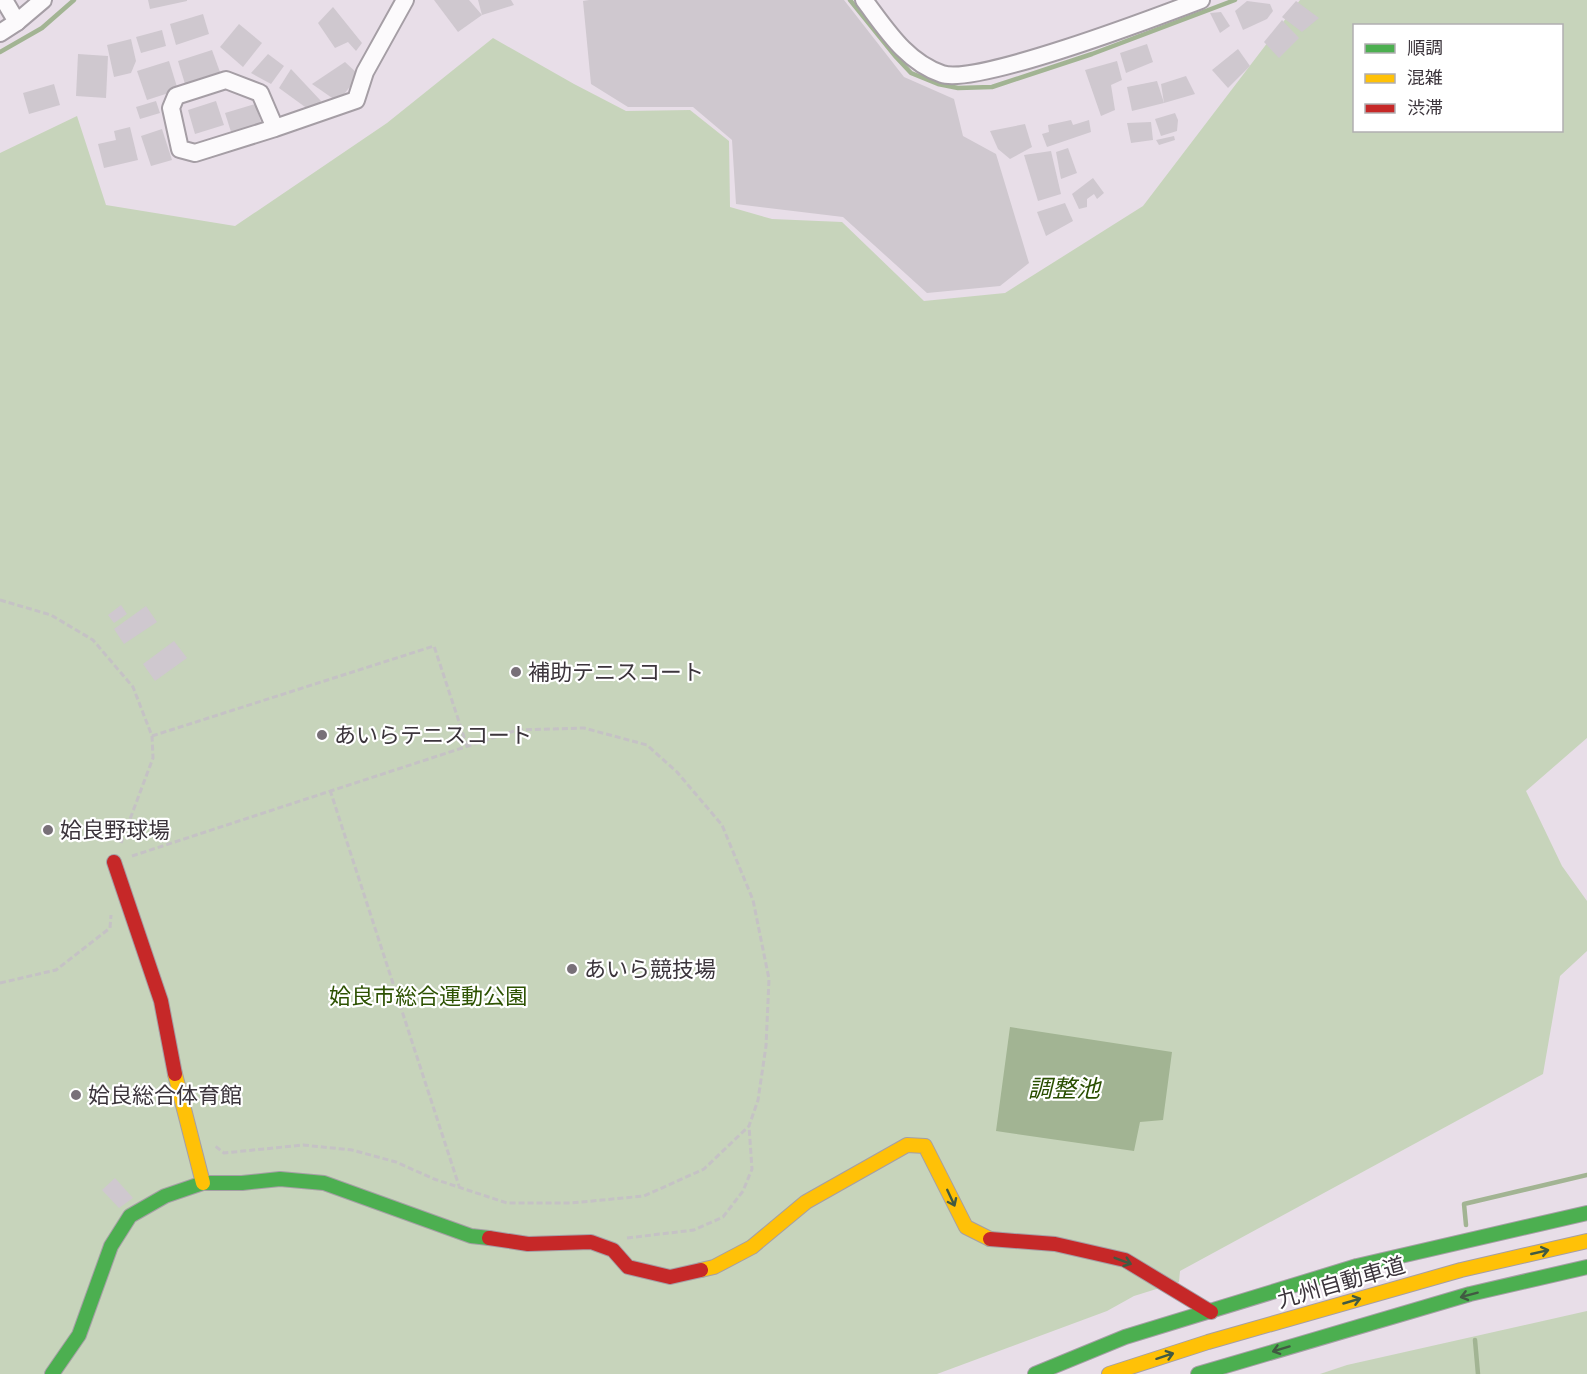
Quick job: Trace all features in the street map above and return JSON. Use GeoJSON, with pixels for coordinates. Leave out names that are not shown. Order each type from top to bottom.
{"type":"FeatureCollection","features":[{"type":"Feature","properties":{"kind":"main road"},"geometry":{"type":"LineString","coordinates":[[114,862],[161,1001],[170,1049],[203,1182]]}},
{"type":"Feature","properties":{"kind":"main road"},"geometry":{"type":"LineString","coordinates":[[52,1374],[79,1335],[111,1246],[130,1216],[165,1196],[203,1182],[242,1184],[280,1179],[324,1183],[471,1236],[528,1244],[591,1242],[613,1250],[628,1267],[670,1277],[714,1267],[752,1247],[806,1202],[879,1160],[907,1146],[926,1146],[966,1227],[986,1239],[1055,1244],[1125,1260],[1211,1312]]}},
{"type":"Feature","properties":{"kind":"main road"},"geometry":{"type":"LineString","coordinates":[[1035,1374],[1125,1337],[1357,1266],[1587,1213]]}},
{"type":"Feature","properties":{"kind":"main road","name":"九州自動車道"},"geometry":{"type":"LineString","coordinates":[[1109,1374],[1219,1339],[1461,1270],[1587,1241]]}},
{"type":"Feature","properties":{"kind":"main road"},"geometry":{"type":"LineString","coordinates":[[1198,1374],[1470,1294],[1587,1267]]}},
{"type":"Feature","properties":{"kind":"street"},"geometry":{"type":"LineString","coordinates":[[4,0],[17,22]]}},
{"type":"Feature","properties":{"kind":"street"},"geometry":{"type":"LineString","coordinates":[[0,33],[43,0]]}},
{"type":"Feature","properties":{"kind":"street"},"geometry":{"type":"LineString","coordinates":[[275,128],[260,93],[226,80],[176,96],[171,108],[180,149],[195,153],[275,128],[356,100],[365,72],[405,0]]}},
{"type":"Feature","properties":{"kind":"street"},"geometry":{"type":"LineString","coordinates":[[864,0],[905,52],[925,67],[945,76],[967,75],[1023,62],[1201,0]]}},
{"type":"Feature","properties":{"kind":"path"},"geometry":{"type":"LineString","coordinates":[[0,600],[51,615],[93,640],[133,687],[152,736],[153,758],[114,862]]}},
{"type":"Feature","properties":{"kind":"path"},"geometry":{"type":"LineString","coordinates":[[152,736],[434,646],[467,746]]}},
{"type":"Feature","properties":{"kind":"path"},"geometry":{"type":"LineString","coordinates":[[114,862],[517,730],[584,728],[648,745],[677,772],[722,825],[753,900],[769,979],[766,1046],[758,1100],[749,1126],[752,1169],[743,1191],[723,1217],[694,1230],[625,1238]]}},
{"type":"Feature","properties":{"kind":"path"},"geometry":{"type":"LineString","coordinates":[[330,790],[459,1186]]}},
{"type":"Feature","properties":{"kind":"path"},"geometry":{"type":"LineString","coordinates":[[0,983],[56,970],[110,928],[111,906]]}},
{"type":"Feature","properties":{"kind":"path"},"geometry":{"type":"LineString","coordinates":[[211,1136],[215,1146],[224,1153],[303,1145],[352,1150],[396,1162],[434,1179],[507,1203],[571,1203],[644,1196],[704,1168],[749,1126]]}},
{"type":"Feature","properties":{"kind":"green space","name":"姶良市総合運動公園"},"geometry":{"type":"Polygon","coordinates":[[[1300,0],[1587,0],[1587,738],[1526,791],[1562,866],[1587,901],[1587,951],[1560,976],[1543,1074],[1180,1271],[1179,1282],[1134,1296],[1107,1311],[937,1374],[0,1374],[0,153],[77,116],[106,205],[235,226],[387,123],[493,38],[626,111],[690,110],[729,141],[730,207],[772,219],[842,222],[924,301],[1005,293],[1143,206],[1300,0]]]}},
{"type":"Feature","properties":{"kind":"green space"},"geometry":{"type":"Polygon","coordinates":[[[1587,1311],[1587,1374],[1320,1374],[1347,1365],[1587,1311]]]}},
{"type":"Feature","properties":{"kind":"water","name":"調整池"},"geometry":{"type":"Polygon","coordinates":[[[1010,1027],[1172,1052],[1163,1120],[1140,1122],[1134,1151],[996,1131],[1010,1027]]]}},
{"type":"Feature","properties":{"kind":"building"},"geometry":{"type":"Polygon","coordinates":[[[148,0],[187,0],[187,1],[150,9],[148,0]]]}},
{"type":"Feature","properties":{"kind":"building"},"geometry":{"type":"Polygon","coordinates":[[[434,0],[469,0],[482,15],[458,32],[434,0]]]}},
{"type":"Feature","properties":{"kind":"building"},"geometry":{"type":"Polygon","coordinates":[[[478,0],[511,0],[514,5],[482,15],[478,0]]]}},
{"type":"Feature","properties":{"kind":"building"},"geometry":{"type":"Polygon","coordinates":[[[844,0],[904,77],[954,99],[963,136],[996,154],[1029,263],[1000,286],[927,293],[843,217],[736,204],[732,140],[693,107],[628,107],[591,84],[583,1],[844,0]]]}},
{"type":"Feature","properties":{"kind":"building"},"geometry":{"type":"Polygon","coordinates":[[[1247,1],[1270,4],[1273,11],[1267,19],[1243,30],[1235,11],[1247,1]]]}},
{"type":"Feature","properties":{"kind":"building"},"geometry":{"type":"Polygon","coordinates":[[[1296,1],[1319,18],[1302,32],[1282,17],[1296,1]]]}},
{"type":"Feature","properties":{"kind":"building"},"geometry":{"type":"Polygon","coordinates":[[[333,7],[362,43],[356,51],[348,42],[335,48],[318,23],[333,7]]]}},
{"type":"Feature","properties":{"kind":"building"},"geometry":{"type":"Polygon","coordinates":[[[1221,12],[1230,26],[1220,33],[1210,13],[1221,12]]]}},
{"type":"Feature","properties":{"kind":"building"},"geometry":{"type":"Polygon","coordinates":[[[203,14],[209,34],[176,45],[170,24],[203,14]]]}},
{"type":"Feature","properties":{"kind":"building"},"geometry":{"type":"Polygon","coordinates":[[[1282,20],[1299,38],[1279,58],[1264,42],[1282,20]]]}},
{"type":"Feature","properties":{"kind":"building"},"geometry":{"type":"Polygon","coordinates":[[[239,24],[262,43],[243,67],[220,47],[239,24]]]}},
{"type":"Feature","properties":{"kind":"building"},"geometry":{"type":"Polygon","coordinates":[[[162,30],[166,46],[141,53],[136,37],[162,30]]]}},
{"type":"Feature","properties":{"kind":"building"},"geometry":{"type":"Polygon","coordinates":[[[131,39],[136,61],[131,73],[114,77],[107,45],[131,39]]]}},
{"type":"Feature","properties":{"kind":"building"},"geometry":{"type":"Polygon","coordinates":[[[1147,44],[1153,62],[1126,73],[1120,53],[1147,44]]]}},
{"type":"Feature","properties":{"kind":"building"},"geometry":{"type":"Polygon","coordinates":[[[1238,49],[1250,66],[1228,88],[1212,70],[1238,49]]]}},
{"type":"Feature","properties":{"kind":"building"},"geometry":{"type":"Polygon","coordinates":[[[212,50],[220,72],[185,84],[178,61],[212,50]]]}},
{"type":"Feature","properties":{"kind":"building"},"geometry":{"type":"Polygon","coordinates":[[[78,54],[108,56],[106,98],[76,96],[78,54]]]}},
{"type":"Feature","properties":{"kind":"building"},"geometry":{"type":"Polygon","coordinates":[[[268,54],[284,66],[271,84],[251,73],[268,54]]]}},
{"type":"Feature","properties":{"kind":"building"},"geometry":{"type":"Polygon","coordinates":[[[169,61],[178,90],[147,100],[137,71],[169,61]]]}},
{"type":"Feature","properties":{"kind":"building"},"geometry":{"type":"Polygon","coordinates":[[[1117,61],[1122,80],[1111,85],[1115,110],[1101,116],[1085,70],[1117,61]]]}},
{"type":"Feature","properties":{"kind":"building"},"geometry":{"type":"Polygon","coordinates":[[[345,62],[359,75],[338,102],[312,84],[345,62]]]}},
{"type":"Feature","properties":{"kind":"building"},"geometry":{"type":"Polygon","coordinates":[[[291,69],[321,101],[312,112],[279,88],[291,69]]]}},
{"type":"Feature","properties":{"kind":"building"},"geometry":{"type":"Polygon","coordinates":[[[1186,76],[1195,94],[1164,103],[1161,84],[1186,76]]]}},
{"type":"Feature","properties":{"kind":"building"},"geometry":{"type":"Polygon","coordinates":[[[1157,81],[1164,103],[1132,111],[1127,87],[1157,81]]]}},
{"type":"Feature","properties":{"kind":"building"},"geometry":{"type":"Polygon","coordinates":[[[54,84],[60,105],[29,114],[23,93],[54,84]]]}},
{"type":"Feature","properties":{"kind":"building"},"geometry":{"type":"Polygon","coordinates":[[[156,101],[160,113],[140,119],[136,107],[156,101]]]}},
{"type":"Feature","properties":{"kind":"building"},"geometry":{"type":"Polygon","coordinates":[[[216,101],[224,125],[195,134],[188,110],[216,101]]]}},
{"type":"Feature","properties":{"kind":"building"},"geometry":{"type":"Polygon","coordinates":[[[255,104],[262,125],[232,135],[225,113],[255,104]]]}},
{"type":"Feature","properties":{"kind":"building"},"geometry":{"type":"Polygon","coordinates":[[[1175,113],[1178,120],[1177,131],[1161,136],[1155,119],[1175,113]]]}},
{"type":"Feature","properties":{"kind":"building"},"geometry":{"type":"Polygon","coordinates":[[[1071,120],[1073,125],[1089,120],[1091,132],[1047,147],[1042,134],[1049,132],[1048,125],[1071,120]]]}},
{"type":"Feature","properties":{"kind":"building"},"geometry":{"type":"Polygon","coordinates":[[[1151,122],[1153,140],[1131,143],[1127,123],[1151,122]]]}},
{"type":"Feature","properties":{"kind":"building"},"geometry":{"type":"Polygon","coordinates":[[[1025,124],[1032,147],[1010,159],[998,149],[990,131],[1025,124]]]}},
{"type":"Feature","properties":{"kind":"building"},"geometry":{"type":"Polygon","coordinates":[[[130,127],[138,160],[104,168],[98,144],[116,140],[114,131],[130,127]]]}},
{"type":"Feature","properties":{"kind":"building"},"geometry":{"type":"Polygon","coordinates":[[[162,129],[172,160],[151,166],[141,136],[162,129]]]}},
{"type":"Feature","properties":{"kind":"building"},"geometry":{"type":"Polygon","coordinates":[[[1174,136],[1175,140],[1159,145],[1156,140],[1174,136]]]}},
{"type":"Feature","properties":{"kind":"building"},"geometry":{"type":"Polygon","coordinates":[[[1068,148],[1077,173],[1061,179],[1056,152],[1068,148]]]}},
{"type":"Feature","properties":{"kind":"building"},"geometry":{"type":"Polygon","coordinates":[[[1051,151],[1061,194],[1038,201],[1024,155],[1051,151]]]}},
{"type":"Feature","properties":{"kind":"building"},"geometry":{"type":"Polygon","coordinates":[[[1093,178],[1104,193],[1097,199],[1094,194],[1087,199],[1087,207],[1079,209],[1072,194],[1093,178]]]}},
{"type":"Feature","properties":{"kind":"building"},"geometry":{"type":"Polygon","coordinates":[[[1065,203],[1073,221],[1046,236],[1037,212],[1065,203]]]}},
{"type":"Feature","properties":{"kind":"building"},"geometry":{"type":"Polygon","coordinates":[[[121,605],[127,614],[114,623],[108,615],[121,605]]]}},
{"type":"Feature","properties":{"kind":"building"},"geometry":{"type":"Polygon","coordinates":[[[146,606],[157,622],[124,644],[114,629],[146,606]]]}},
{"type":"Feature","properties":{"kind":"building"},"geometry":{"type":"Polygon","coordinates":[[[174,641],[187,658],[155,681],[143,664],[174,641]]]}},
{"type":"Feature","properties":{"kind":"building"},"geometry":{"type":"Polygon","coordinates":[[[115,1178],[133,1198],[119,1208],[102,1190],[115,1178]]]}},
{"type":"Feature","properties":{"kind":"waterway"},"geometry":{"type":"LineString","coordinates":[[0,52],[42,28],[74,0]]}},
{"type":"Feature","properties":{"kind":"waterway"},"geometry":{"type":"LineString","coordinates":[[850,0],[911,73],[938,84],[958,88],[992,87],[1092,54],[1235,0]]}},
{"type":"Feature","properties":{"kind":"waterway"},"geometry":{"type":"LineString","coordinates":[[1466,1225],[1464,1204],[1587,1175]]}},
{"type":"Feature","properties":{"kind":"waterway"},"geometry":{"type":"LineString","coordinates":[[1475,1340],[1478,1374]]}},
{"type":"Feature","properties":{"kind":"traffic: fast"},"geometry":{"type":"LineString","coordinates":[[52,1374],[79,1335],[111,1246],[130,1216],[165,1196],[203,1183],[242,1183],[280,1179],[324,1183],[471,1236],[489,1238]]}},
{"type":"Feature","properties":{"kind":"traffic: fast"},"geometry":{"type":"LineString","coordinates":[[1035,1374],[1125,1337],[1357,1266],[1587,1213]]}},
{"type":"Feature","properties":{"kind":"traffic: fast"},"geometry":{"type":"LineString","coordinates":[[1198,1374],[1470,1294],[1587,1267]]}},
{"type":"Feature","properties":{"kind":"traffic: slow"},"geometry":{"type":"LineString","coordinates":[[175,1074],[203,1183]]}},
{"type":"Feature","properties":{"kind":"traffic: slow"},"geometry":{"type":"LineString","coordinates":[[701,1270],[714,1267],[752,1247],[806,1202],[907,1145],[925,1146],[966,1227],[990,1239]]}},
{"type":"Feature","properties":{"kind":"traffic: slow"},"geometry":{"type":"LineString","coordinates":[[1109,1374],[1208,1342],[1461,1270],[1587,1241]]}},
{"type":"Feature","properties":{"kind":"traffic: jam"},"geometry":{"type":"LineString","coordinates":[[114,862],[161,1001],[175,1074]]}},
{"type":"Feature","properties":{"kind":"traffic: jam"},"geometry":{"type":"LineString","coordinates":[[489,1238],[528,1244],[591,1242],[613,1250],[628,1267],[670,1277],[701,1270]]}},
{"type":"Feature","properties":{"kind":"traffic: jam"},"geometry":{"type":"LineString","coordinates":[[990,1239],[1055,1244],[1125,1260],[1211,1312]]}},
{"type":"Feature","properties":{"kind":"place","name":"補助テニスコート"},"geometry":{"type":"Point","coordinates":[516,672]}},
{"type":"Feature","properties":{"kind":"place","name":"あいらテニスコート"},"geometry":{"type":"Point","coordinates":[322,735]}},
{"type":"Feature","properties":{"kind":"place","name":"姶良野球場"},"geometry":{"type":"Point","coordinates":[48,830]}},
{"type":"Feature","properties":{"kind":"place","name":"あいら競技場"},"geometry":{"type":"Point","coordinates":[572,969]}},
{"type":"Feature","properties":{"kind":"place","name":"姶良総合体育館"},"geometry":{"type":"Point","coordinates":[76,1095]}}]}
